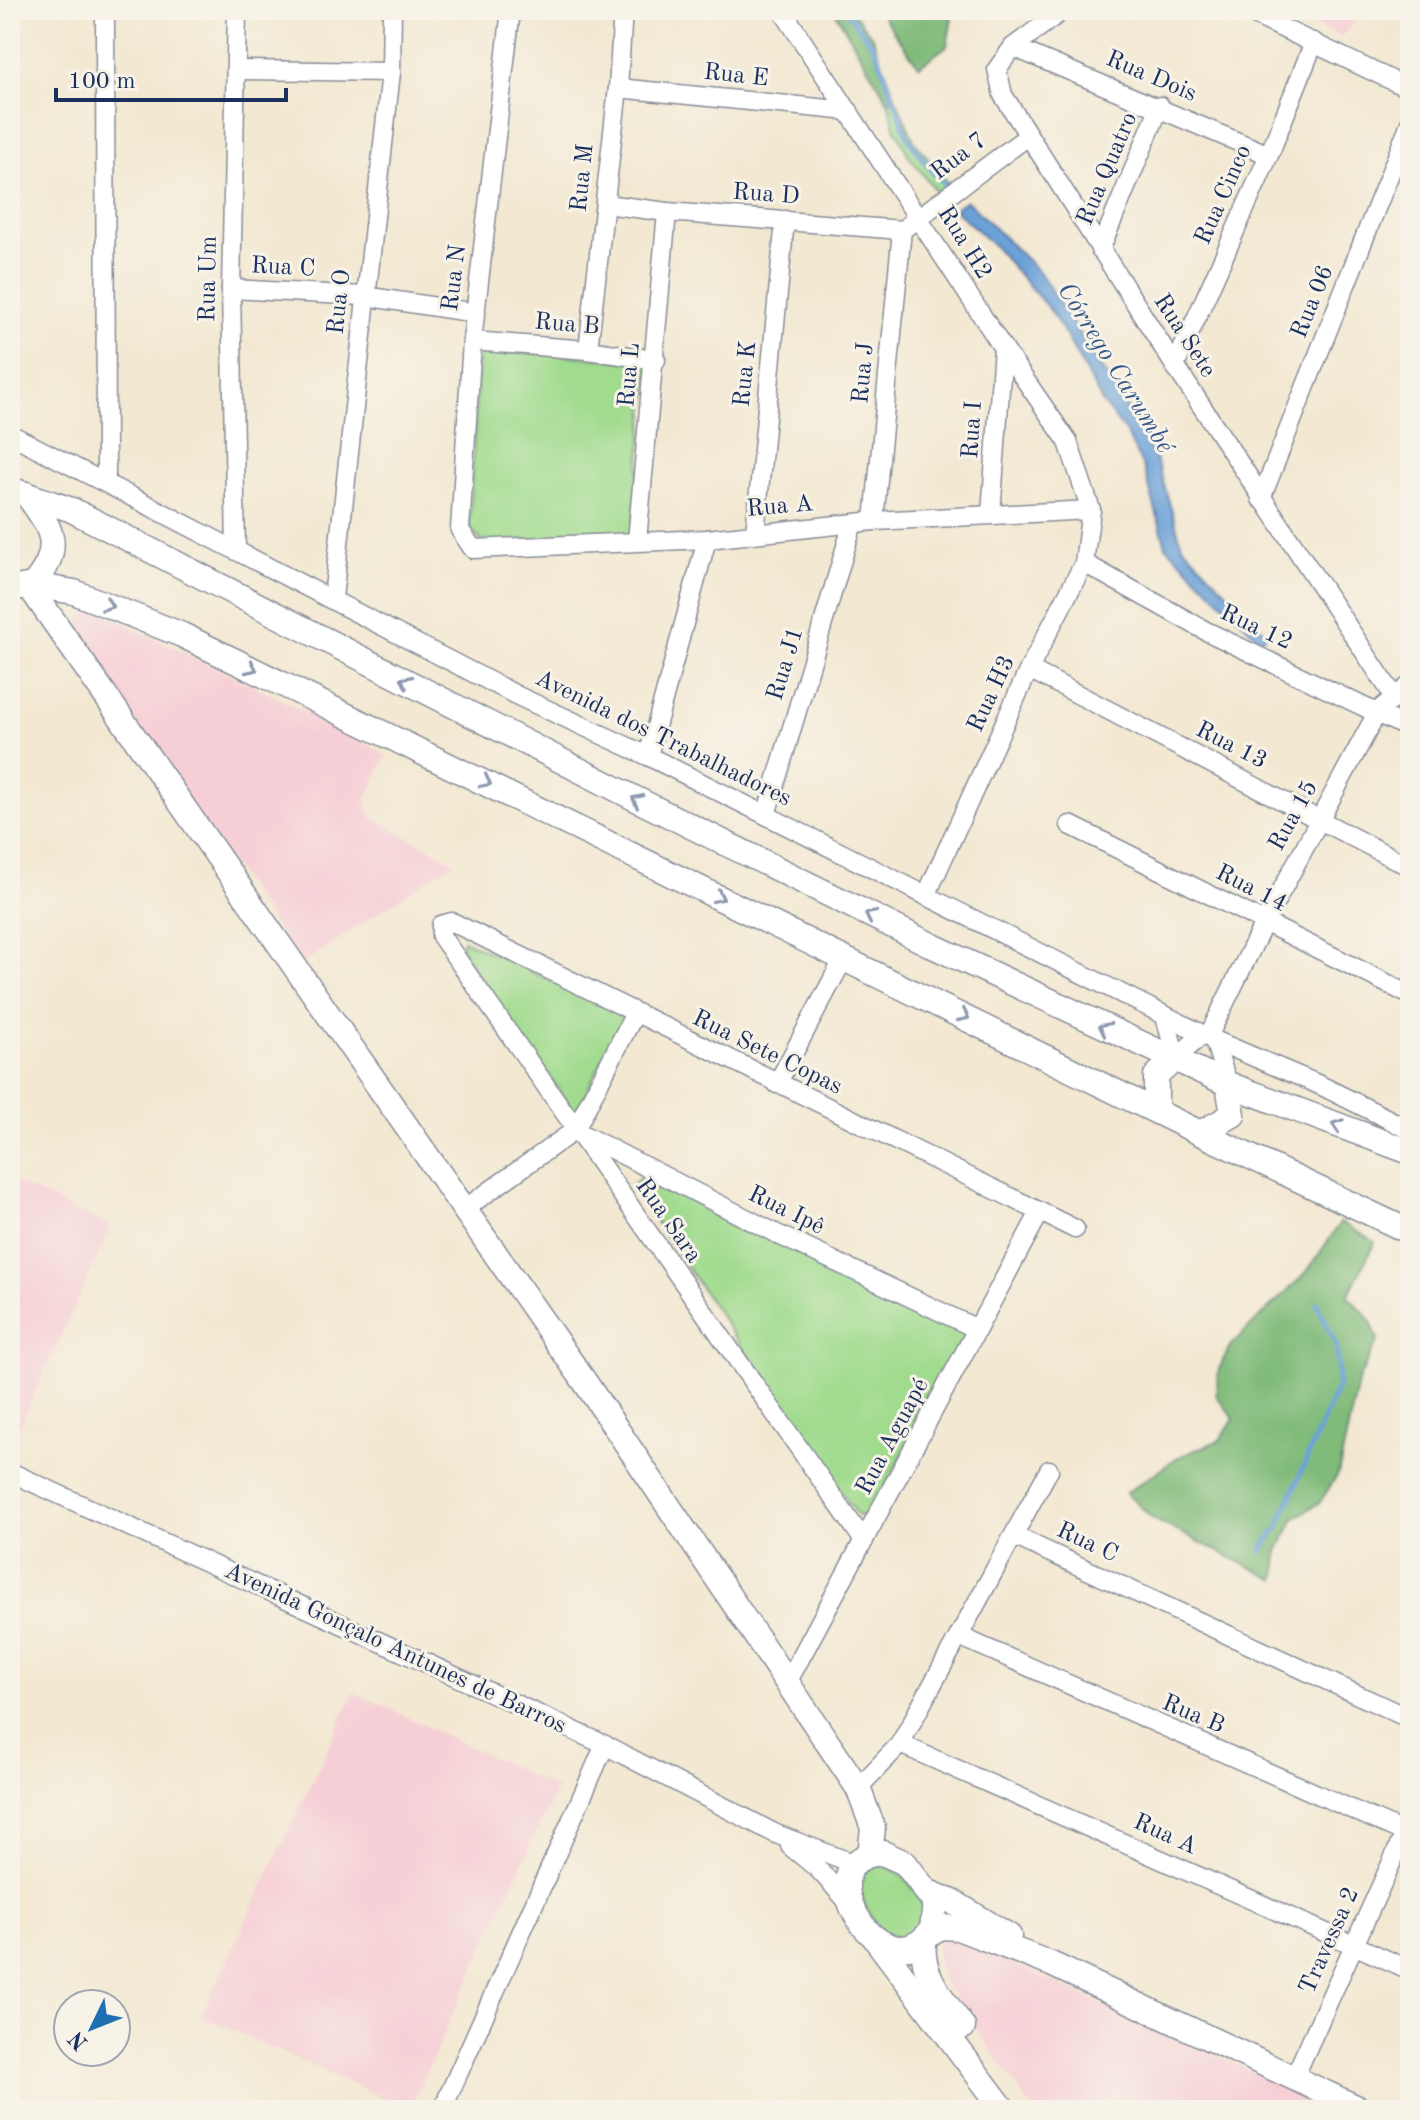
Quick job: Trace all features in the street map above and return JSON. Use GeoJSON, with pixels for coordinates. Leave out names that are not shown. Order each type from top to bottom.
{"type":"FeatureCollection","features":[{"type":"Feature","properties":{"kind":"main road"},"geometry":{"type":"LineString","coordinates":[[15,487],[43,519],[53,545],[50,562],[21,589]]}},
{"type":"Feature","properties":{"kind":"main road"},"geometry":{"type":"LineString","coordinates":[[15,487],[72,510],[799,881],[1131,1041],[1176,1058],[1228,1084],[1410,1152]]}},
{"type":"Feature","properties":{"kind":"main road"},"geometry":{"type":"LineString","coordinates":[[21,589],[76,649],[860,1793],[904,1850],[936,1915],[922,1953],[931,1978],[1023,2110]]}},
{"type":"Feature","properties":{"kind":"main road"},"geometry":{"type":"LineString","coordinates":[[21,589],[74,592],[182,635],[1200,1133],[1410,1232]]}},
{"type":"Feature","properties":{"kind":"main road"},"geometry":{"type":"LineString","coordinates":[[1156,1110],[1156,1076],[1176,1058]]}},
{"type":"Feature","properties":{"kind":"main road"},"geometry":{"type":"LineString","coordinates":[[1200,1133],[1233,1115],[1228,1084]]}},
{"type":"Feature","properties":{"kind":"main road"},"geometry":{"type":"LineString","coordinates":[[860,1793],[873,1828],[862,1859],[846,1882],[849,1903],[957,2043],[1004,2110]]}},
{"type":"Feature","properties":{"kind":"main road"},"geometry":{"type":"LineString","coordinates":[[862,1859],[893,1855],[923,1884],[1051,1964]]}},
{"type":"Feature","properties":{"kind":"main road"},"geometry":{"type":"LineString","coordinates":[[872,1935],[883,1944],[898,1948],[913,1946],[945,1926],[958,1928],[1051,1964],[1362,2110]]}},
{"type":"Feature","properties":{"kind":"street"},"geometry":{"type":"LineString","coordinates":[[105,10],[106,483]]}},
{"type":"Feature","properties":{"kind":"street","name":"Rua Um"},"geometry":{"type":"LineString","coordinates":[[236,549],[231,289],[237,10]]}},
{"type":"Feature","properties":{"kind":"street","name":"Rua O"},"geometry":{"type":"LineString","coordinates":[[333,598],[391,72],[392,10]]}},
{"type":"Feature","properties":{"kind":"street","name":"Rua N"},"geometry":{"type":"LineString","coordinates":[[473,549],[460,530],[472,341],[511,10]]}},
{"type":"Feature","properties":{"kind":"street","name":"Rua M"},"geometry":{"type":"LineString","coordinates":[[588,350],[618,88],[623,10]]}},
{"type":"Feature","properties":{"kind":"street","name":"Rua H2"},"geometry":{"type":"LineString","coordinates":[[782,10],[1068,442],[1091,510]]}},
{"type":"Feature","properties":{"kind":"street"},"geometry":{"type":"LineString","coordinates":[[1013,47],[1063,10]]}},
{"type":"Feature","properties":{"kind":"street"},"geometry":{"type":"LineString","coordinates":[[1244,10],[1410,89]]}},
{"type":"Feature","properties":{"kind":"street","name":"Rua Cinco"},"geometry":{"type":"LineString","coordinates":[[1175,366],[1269,155],[1314,42]]}},
{"type":"Feature","properties":{"kind":"street","name":"Rua Dois"},"geometry":{"type":"LineString","coordinates":[[1013,47],[1160,106],[1269,155]]}},
{"type":"Feature","properties":{"kind":"street","name":"Rua Sete"},"geometry":{"type":"LineString","coordinates":[[1013,47],[997,69],[1003,95],[1261,499],[1393,695]]}},
{"type":"Feature","properties":{"kind":"street"},"geometry":{"type":"LineString","coordinates":[[237,70],[391,72]]}},
{"type":"Feature","properties":{"kind":"street","name":"Rua E"},"geometry":{"type":"LineString","coordinates":[[618,88],[849,111]]}},
{"type":"Feature","properties":{"kind":"street","name":"Rua Quatro"},"geometry":{"type":"LineString","coordinates":[[1100,250],[1160,106]]}},
{"type":"Feature","properties":{"kind":"street","name":"Rua 06"},"geometry":{"type":"LineString","coordinates":[[1261,499],[1410,123]]}},
{"type":"Feature","properties":{"kind":"street","name":"Rua 7"},"geometry":{"type":"LineString","coordinates":[[919,217],[1028,136]]}},
{"type":"Feature","properties":{"kind":"street","name":"Rua D"},"geometry":{"type":"LineString","coordinates":[[605,204],[667,212],[902,230]]}},
{"type":"Feature","properties":{"kind":"street","name":"Rua L"},"geometry":{"type":"LineString","coordinates":[[637,541],[656,360],[667,212]]}},
{"type":"Feature","properties":{"kind":"street"},"geometry":{"type":"LineString","coordinates":[[902,230],[919,217]]}},
{"type":"Feature","properties":{"kind":"street","name":"Rua K"},"geometry":{"type":"LineString","coordinates":[[755,533],[785,220]]}},
{"type":"Feature","properties":{"kind":"street","name":"Rua J"},"geometry":{"type":"LineString","coordinates":[[874,521],[902,230]]}},
{"type":"Feature","properties":{"kind":"street","name":"Rua C"},"geometry":{"type":"LineString","coordinates":[[231,289],[364,296],[476,313]]}},
{"type":"Feature","properties":{"kind":"street","name":"Rua B"},"geometry":{"type":"LineString","coordinates":[[472,341],[588,350],[656,360]]}},
{"type":"Feature","properties":{"kind":"street","name":"Rua I"},"geometry":{"type":"LineString","coordinates":[[991,514],[1003,348]]}},
{"type":"Feature","properties":{"kind":"street","name":"Avenida dos Trabalhadores"},"geometry":{"type":"LineString","coordinates":[[10,434],[520,697],[648,756],[1208,1037],[1322,1086],[1410,1130]]}},
{"type":"Feature","properties":{"kind":"street","name":"Rua A"},"geometry":{"type":"LineString","coordinates":[[473,549],[707,539],[852,526],[874,521],[1091,510]]}},
{"type":"Feature","properties":{"kind":"street","name":"Rua H3"},"geometry":{"type":"LineString","coordinates":[[926,896],[1029,669],[1084,563],[1091,510]]}},
{"type":"Feature","properties":{"kind":"street","name":"Rua J1"},"geometry":{"type":"LineString","coordinates":[[766,815],[852,526]]}},
{"type":"Feature","properties":{"kind":"street"},"geometry":{"type":"LineString","coordinates":[[648,756],[707,539]]}},
{"type":"Feature","properties":{"kind":"street","name":"Rua 12"},"geometry":{"type":"LineString","coordinates":[[1084,563],[1206,631],[1410,729]]}},
{"type":"Feature","properties":{"kind":"street","name":"Rua 13"},"geometry":{"type":"LineString","coordinates":[[1029,669],[1410,867]]}},
{"type":"Feature","properties":{"kind":"street"},"geometry":{"type":"LineString","coordinates":[[1378,711],[1393,695],[1410,685]]}},
{"type":"Feature","properties":{"kind":"street","name":"Rua 15"},"geometry":{"type":"LineString","coordinates":[[1176,1058],[1208,1037],[1264,923],[1378,711]]}},
{"type":"Feature","properties":{"kind":"street","name":"Rua 14"},"geometry":{"type":"LineString","coordinates":[[1070,825],[1410,995]]}},
{"type":"Feature","properties":{"kind":"street","name":"Rua Sete Copas"},"geometry":{"type":"LineString","coordinates":[[440,926],[452,922],[634,1015],[1075,1229]]}},
{"type":"Feature","properties":{"kind":"street","name":"Rua Sara"},"geometry":{"type":"LineString","coordinates":[[440,926],[441,936],[864,1541]]}},
{"type":"Feature","properties":{"kind":"street"},"geometry":{"type":"LineString","coordinates":[[777,1084],[844,958]]}},
{"type":"Feature","properties":{"kind":"street"},"geometry":{"type":"LineString","coordinates":[[463,1210],[575,1130],[634,1015]]}},
{"type":"Feature","properties":{"kind":"street"},"geometry":{"type":"LineString","coordinates":[[1165,1016],[1176,1058]]}},
{"type":"Feature","properties":{"kind":"street"},"geometry":{"type":"LineString","coordinates":[[1208,1037],[1228,1084]]}},
{"type":"Feature","properties":{"kind":"street","name":"Rua Ipê"},"geometry":{"type":"LineString","coordinates":[[575,1130],[779,1235],[977,1329]]}},
{"type":"Feature","properties":{"kind":"street","name":"Rua Aguapé"},"geometry":{"type":"LineString","coordinates":[[787,1683],[1040,1212]]}},
{"type":"Feature","properties":{"kind":"street"},"geometry":{"type":"LineString","coordinates":[[860,1793],[900,1744],[1049,1470]]}},
{"type":"Feature","properties":{"kind":"street","name":"Avenida Gonçalo Antunes de Barros"},"geometry":{"type":"LineString","coordinates":[[10,1472],[605,1745],[776,1834],[862,1859]]}},
{"type":"Feature","properties":{"kind":"street","name":"Rua C"},"geometry":{"type":"LineString","coordinates":[[1014,1536],[1410,1719]]}},
{"type":"Feature","properties":{"kind":"street","name":"Rua B"},"geometry":{"type":"LineString","coordinates":[[959,1636],[1408,1830]]}},
{"type":"Feature","properties":{"kind":"street","name":"Rua A"},"geometry":{"type":"LineString","coordinates":[[900,1744],[1410,1970]]}},
{"type":"Feature","properties":{"kind":"street"},"geometry":{"type":"LineString","coordinates":[[442,2110],[605,1745]]}},
{"type":"Feature","properties":{"kind":"street","name":"Travessa 2"},"geometry":{"type":"LineString","coordinates":[[1293,2080],[1408,1830]]}},
{"type":"Feature","properties":{"kind":"street","name":"Avenida Gonçalo Antunes de Barros"},"geometry":{"type":"LineString","coordinates":[[776,1834],[818,1869],[849,1903]]}},
{"type":"Feature","properties":{"kind":"shaded area"},"geometry":{"type":"Polygon","coordinates":[[[1280,10],[1366,10],[1340,37],[1280,10]]]}},
{"type":"Feature","properties":{"kind":"shaded area"},"geometry":{"type":"Polygon","coordinates":[[[103,613],[387,755],[365,802],[373,818],[455,862],[301,964],[71,632],[84,615],[103,613]]]}},
{"type":"Feature","properties":{"kind":"shaded area"},"geometry":{"type":"Polygon","coordinates":[[[10,1180],[111,1227],[13,1441],[10,1440],[10,1180]]]}},
{"type":"Feature","properties":{"kind":"shaded area"},"geometry":{"type":"Polygon","coordinates":[[[354,1692],[557,1788],[409,2110],[201,2016],[354,1692]]]}},
{"type":"Feature","properties":{"kind":"shaded area"},"geometry":{"type":"Polygon","coordinates":[[[945,1938],[965,1942],[1337,2110],[1033,2110],[941,1978],[936,1954],[938,1944],[945,1938]]]}},
{"type":"Feature","properties":{"kind":"green space"},"geometry":{"type":"Polygon","coordinates":[[[834,10],[851,10],[873,38],[895,96],[888,101],[834,10]]]}},
{"type":"Feature","properties":{"kind":"green space"},"geometry":{"type":"Polygon","coordinates":[[[878,10],[939,10],[952,18],[947,46],[919,66],[878,10]]]}},
{"type":"Feature","properties":{"kind":"green space"},"geometry":{"type":"Polygon","coordinates":[[[895,96],[914,141],[950,185],[938,194],[909,156],[896,130],[888,101],[895,96]]]}},
{"type":"Feature","properties":{"kind":"green space"},"geometry":{"type":"Polygon","coordinates":[[[479,346],[650,364],[632,536],[483,543],[469,527],[479,346]]]}},
{"type":"Feature","properties":{"kind":"green space"},"geometry":{"type":"Polygon","coordinates":[[[463,940],[625,1015],[578,1109],[572,1109],[460,949],[463,940]]]}},
{"type":"Feature","properties":{"kind":"green space"},"geometry":{"type":"Polygon","coordinates":[[[643,1176],[968,1335],[869,1515],[858,1516],[631,1186],[643,1176]]]}},
{"type":"Feature","properties":{"kind":"green space"},"geometry":{"type":"Polygon","coordinates":[[[1341,1222],[1375,1242],[1348,1296],[1370,1319],[1378,1340],[1359,1378],[1338,1474],[1320,1502],[1295,1518],[1278,1551],[1276,1580],[1153,1519],[1126,1493],[1179,1457],[1220,1440],[1234,1418],[1216,1395],[1219,1369],[1230,1346],[1306,1273],[1341,1222]]]}},
{"type":"Feature","properties":{"kind":"green space"},"geometry":{"type":"Polygon","coordinates":[[[880,1865],[903,1877],[914,1890],[926,1914],[913,1938],[885,1936],[861,1897],[861,1877],[867,1870],[880,1865]]]}},
{"type":"Feature","properties":{"kind":"water"},"geometry":{"type":"Polygon","coordinates":[[[966,200],[1040,273],[1144,434],[1159,468],[1182,545],[1267,634],[1260,640],[1166,546],[1144,469],[1125,431],[1103,404],[1049,309],[994,246],[954,209],[966,200]]]}},
{"type":"Feature","properties":{"kind":"waterway","name":"Córrego Carumbé"},"geometry":{"type":"LineString","coordinates":[[845,10],[876,50],[908,138],[933,173],[950,190]]}},
{"type":"Feature","properties":{"kind":"waterway"},"geometry":{"type":"LineString","coordinates":[[1261,1551],[1278,1527],[1338,1385],[1337,1348],[1317,1303]]}}]}
